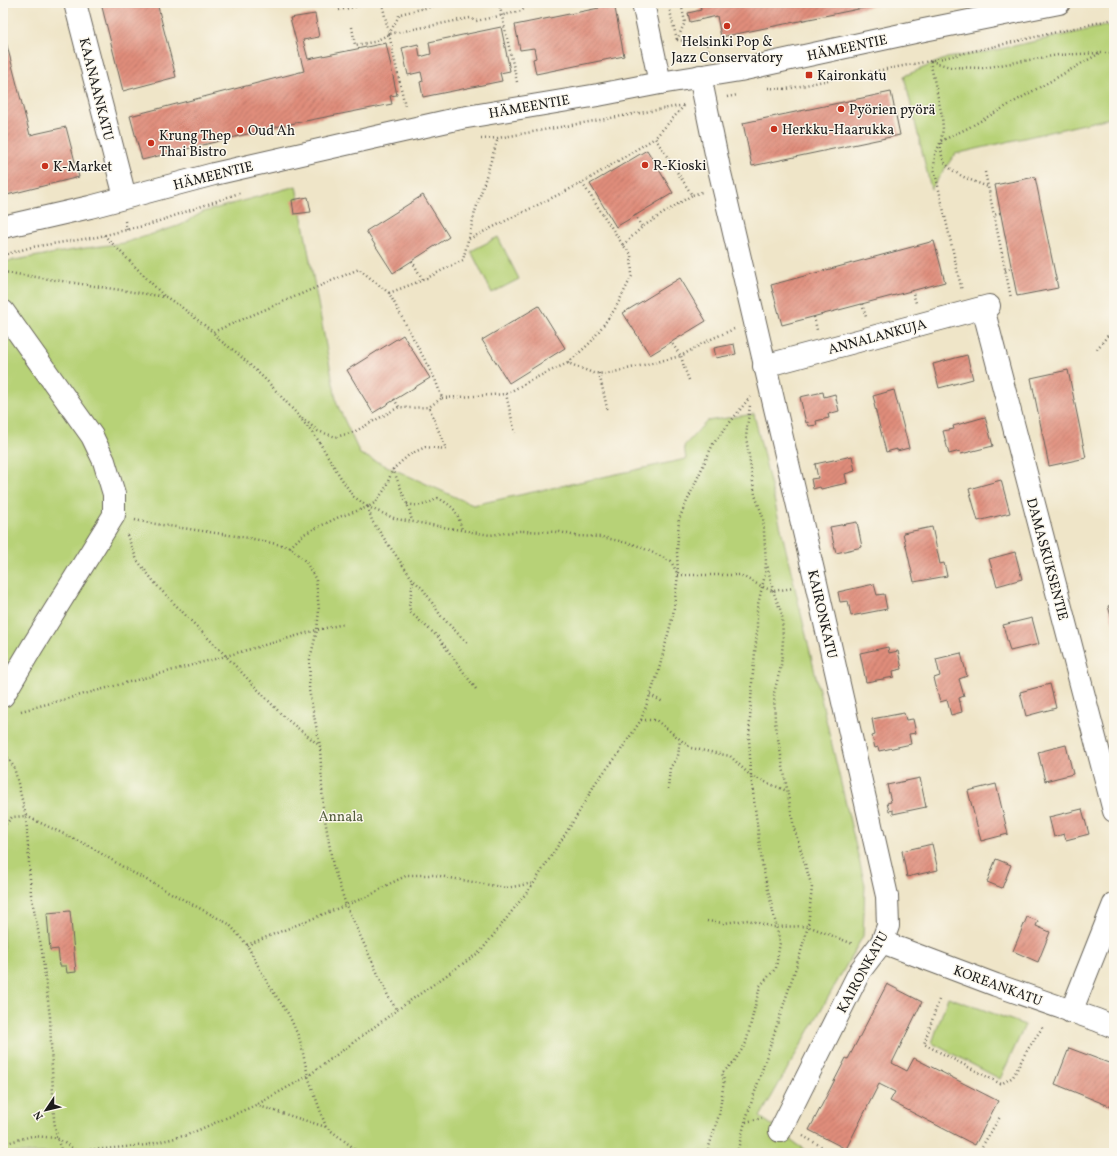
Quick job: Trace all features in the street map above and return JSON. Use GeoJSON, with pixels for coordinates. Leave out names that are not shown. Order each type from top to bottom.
{"type":"FeatureCollection","features":[{"type":"Feature","properties":{"kind":"street","name":"KAANAANKATU"},"geometry":{"type":"LineString","coordinates":[[75,3],[125,197]]}},
{"type":"Feature","properties":{"kind":"street"},"geometry":{"type":"LineString","coordinates":[[643,3],[660,82]]}},
{"type":"Feature","properties":{"kind":"street","name":"HÄMEENTIE"},"geometry":{"type":"LineString","coordinates":[[3,227],[90,207],[214,174],[461,118],[598,95],[660,82],[740,70],[924,30],[1059,3]]}},
{"type":"Feature","properties":{"kind":"street","name":"KAIRONKATU"},"geometry":{"type":"LineString","coordinates":[[700,76],[695,104],[723,187],[816,583],[887,896],[888,926],[882,942],[860,972],[781,1128]]}},
{"type":"Feature","properties":{"kind":"street","name":"ANNALANKUJA"},"geometry":{"type":"LineString","coordinates":[[764,366],[986,307]]}},
{"type":"Feature","properties":{"kind":"street","name":"DAMASKUKSENTIE"},"geometry":{"type":"LineString","coordinates":[[986,307],[1114,811]]}},
{"type":"Feature","properties":{"kind":"street"},"geometry":{"type":"LineString","coordinates":[[3,311],[92,436],[104,461],[114,494],[114,515],[3,696]]}},
{"type":"Feature","properties":{"kind":"street"},"geometry":{"type":"LineString","coordinates":[[1071,1012],[1114,904]]}},
{"type":"Feature","properties":{"kind":"street","name":"KOREANKATU"},"geometry":{"type":"LineString","coordinates":[[882,942],[1114,1027]]}},
{"type":"Feature","properties":{"kind":"path"},"geometry":{"type":"LineString","coordinates":[[338,10],[374,3]]}},
{"type":"Feature","properties":{"kind":"path"},"geometry":{"type":"LineString","coordinates":[[382,3],[405,106]]}},
{"type":"Feature","properties":{"kind":"path"},"geometry":{"type":"LineString","coordinates":[[389,34],[400,14],[446,3]]}},
{"type":"Feature","properties":{"kind":"path"},"geometry":{"type":"LineString","coordinates":[[499,3],[517,82]]}},
{"type":"Feature","properties":{"kind":"path"},"geometry":{"type":"LineString","coordinates":[[352,27],[355,45],[374,42],[389,34],[470,18],[476,21],[522,10],[526,6],[543,3]]}},
{"type":"Feature","properties":{"kind":"path"},"geometry":{"type":"LineString","coordinates":[[668,3],[677,40]]}},
{"type":"Feature","properties":{"kind":"path"},"geometry":{"type":"LineString","coordinates":[[677,40],[685,22],[681,3]]}},
{"type":"Feature","properties":{"kind":"path"},"geometry":{"type":"LineString","coordinates":[[764,89],[787,89],[930,60],[1114,19]]}},
{"type":"Feature","properties":{"kind":"path"},"geometry":{"type":"LineString","coordinates":[[677,40],[707,43]]}},
{"type":"Feature","properties":{"kind":"path"},"geometry":{"type":"LineString","coordinates":[[941,141],[968,128],[1100,53]]}},
{"type":"Feature","properties":{"kind":"path"},"geometry":{"type":"LineString","coordinates":[[930,60],[950,67],[983,68],[1058,56],[1114,53]]}},
{"type":"Feature","properties":{"kind":"path"},"geometry":{"type":"LineString","coordinates":[[930,60],[942,116],[943,128],[934,168],[963,294]]}},
{"type":"Feature","properties":{"kind":"path"},"geometry":{"type":"LineString","coordinates":[[478,139],[498,138],[695,104],[743,94]]}},
{"type":"Feature","properties":{"kind":"path"},"geometry":{"type":"LineString","coordinates":[[469,239],[582,183],[655,138],[695,104]]}},
{"type":"Feature","properties":{"kind":"path"},"geometry":{"type":"LineString","coordinates":[[389,293],[423,280],[463,260],[498,138]]}},
{"type":"Feature","properties":{"kind":"path"},"geometry":{"type":"LineString","coordinates":[[655,138],[692,195]]}},
{"type":"Feature","properties":{"kind":"path"},"geometry":{"type":"LineString","coordinates":[[941,141],[942,156],[947,165],[960,175],[988,187]]}},
{"type":"Feature","properties":{"kind":"path"},"geometry":{"type":"LineString","coordinates":[[985,172],[1011,298]]}},
{"type":"Feature","properties":{"kind":"path"},"geometry":{"type":"LineString","coordinates":[[297,414],[318,431],[336,436],[354,432],[399,407],[429,407],[442,398],[506,394],[533,379],[568,363],[592,342],[615,309],[632,276],[631,254],[623,245],[582,183]]}},
{"type":"Feature","properties":{"kind":"path"},"geometry":{"type":"LineString","coordinates":[[623,245],[642,227],[692,195],[723,187]]}},
{"type":"Feature","properties":{"kind":"path"},"geometry":{"type":"LineString","coordinates":[[3,255],[32,247],[104,235],[151,224],[247,191]]}},
{"type":"Feature","properties":{"kind":"path"},"geometry":{"type":"LineString","coordinates":[[994,215],[1000,213]]}},
{"type":"Feature","properties":{"kind":"path"},"geometry":{"type":"LineString","coordinates":[[635,216],[642,227]]}},
{"type":"Feature","properties":{"kind":"path"},"geometry":{"type":"LineString","coordinates":[[104,235],[166,297],[213,332],[267,381],[318,440],[340,478],[353,496],[368,507],[396,519],[490,535],[520,531],[560,532],[576,536],[602,537],[636,545],[671,561],[678,575]]}},
{"type":"Feature","properties":{"kind":"path"},"geometry":{"type":"LineString","coordinates":[[412,261],[423,280]]}},
{"type":"Feature","properties":{"kind":"path"},"geometry":{"type":"LineString","coordinates":[[1005,270],[1011,268]]}},
{"type":"Feature","properties":{"kind":"path"},"geometry":{"type":"LineString","coordinates":[[213,332],[359,269],[389,293],[435,379],[442,398]]}},
{"type":"Feature","properties":{"kind":"path"},"geometry":{"type":"LineString","coordinates":[[3,272],[166,297]]}},
{"type":"Feature","properties":{"kind":"path"},"geometry":{"type":"LineString","coordinates":[[568,363],[593,373],[606,374],[681,356],[709,340],[738,327]]}},
{"type":"Feature","properties":{"kind":"path"},"geometry":{"type":"LineString","coordinates":[[1097,349],[1114,328]]}},
{"type":"Feature","properties":{"kind":"path"},"geometry":{"type":"LineString","coordinates":[[671,342],[681,356],[689,380]]}},
{"type":"Feature","properties":{"kind":"path"},"geometry":{"type":"LineString","coordinates":[[599,373],[608,412]]}},
{"type":"Feature","properties":{"kind":"path"},"geometry":{"type":"LineString","coordinates":[[506,394],[515,433]]}},
{"type":"Feature","properties":{"kind":"path"},"geometry":{"type":"LineString","coordinates":[[3,1144],[32,1136],[57,1138],[75,1150],[104,1151],[147,1145],[187,1135],[256,1105],[308,1076],[397,1010],[481,951],[534,883],[578,814],[596,782],[617,756],[641,720],[658,673],[673,615],[678,575],[677,552],[680,518],[713,444],[752,395],[746,437],[755,495],[763,517],[766,562],[763,587],[757,608],[757,632],[749,738],[751,776],[762,864],[780,942],[776,968],[760,986],[746,1042],[734,1062],[722,1073],[724,1080],[720,1115],[706,1153]]}},
{"type":"Feature","properties":{"kind":"path"},"geometry":{"type":"LineString","coordinates":[[394,399],[399,407]]}},
{"type":"Feature","properties":{"kind":"path"},"geometry":{"type":"LineString","coordinates":[[290,547],[304,534],[339,516],[368,507],[376,502],[385,489],[393,469],[409,455],[425,447],[446,449],[429,407]]}},
{"type":"Feature","properties":{"kind":"path"},"geometry":{"type":"LineString","coordinates":[[393,469],[412,521]]}},
{"type":"Feature","properties":{"kind":"path"},"geometry":{"type":"LineString","coordinates":[[407,504],[415,506],[426,505],[438,498],[450,505],[458,515],[462,530]]}},
{"type":"Feature","properties":{"kind":"path"},"geometry":{"type":"LineString","coordinates":[[368,507],[372,521],[413,580],[423,589],[441,616],[467,643]]}},
{"type":"Feature","properties":{"kind":"path"},"geometry":{"type":"LineString","coordinates":[[114,515],[149,523],[249,538],[290,547],[306,562],[316,580],[320,610],[310,659],[309,690],[320,746],[323,808],[333,866],[346,905],[389,998],[397,1010]]}},
{"type":"Feature","properties":{"kind":"path"},"geometry":{"type":"LineString","coordinates":[[114,515],[127,534],[137,560],[150,577],[197,628],[284,717],[320,746]]}},
{"type":"Feature","properties":{"kind":"path"},"geometry":{"type":"LineString","coordinates":[[737,1153],[745,1122],[800,955],[808,926],[812,887],[794,828],[775,722],[774,693],[781,666],[783,640],[782,614],[773,591],[766,562]]}},
{"type":"Feature","properties":{"kind":"path"},"geometry":{"type":"LineString","coordinates":[[678,575],[740,575],[773,591]]}},
{"type":"Feature","properties":{"kind":"path"},"geometry":{"type":"LineString","coordinates":[[413,580],[409,606],[411,613],[438,637],[476,689]]}},
{"type":"Feature","properties":{"kind":"path"},"geometry":{"type":"LineString","coordinates":[[18,711],[344,624]]}},
{"type":"Feature","properties":{"kind":"path"},"geometry":{"type":"LineString","coordinates":[[650,695],[663,702]]}},
{"type":"Feature","properties":{"kind":"path"},"geometry":{"type":"LineString","coordinates":[[641,720],[656,720],[691,748],[730,756],[751,776],[787,792]]}},
{"type":"Feature","properties":{"kind":"path"},"geometry":{"type":"LineString","coordinates":[[668,789],[670,768],[678,756],[680,739]]}},
{"type":"Feature","properties":{"kind":"path"},"geometry":{"type":"LineString","coordinates":[[3,751],[14,766],[26,816],[31,894],[42,951],[50,1017],[54,1120],[57,1138],[62,1153]]}},
{"type":"Feature","properties":{"kind":"path"},"geometry":{"type":"LineString","coordinates":[[3,827],[12,817],[26,816],[89,846],[128,870],[229,924],[247,946],[268,984],[289,1015],[300,1040],[308,1076],[326,1128]]}},
{"type":"Feature","properties":{"kind":"path"},"geometry":{"type":"LineString","coordinates":[[247,946],[371,895],[408,875],[434,875],[506,888],[534,883]]}},
{"type":"Feature","properties":{"kind":"path"},"geometry":{"type":"LineString","coordinates":[[707,921],[724,923],[748,920],[773,927],[808,926],[862,947],[882,942]]}},
{"type":"Feature","properties":{"kind":"path"},"geometry":{"type":"LineString","coordinates":[[939,1000],[924,1044],[1001,1084],[1013,1077],[1026,1052],[1044,1025],[1045,1020]]}},
{"type":"Feature","properties":{"kind":"path"},"geometry":{"type":"LineString","coordinates":[[256,1105],[326,1128],[355,1149],[358,1153]]}},
{"type":"Feature","properties":{"kind":"path"},"geometry":{"type":"LineString","coordinates":[[978,1153],[1000,1118]]}},
{"type":"Feature","properties":{"kind":"path"},"geometry":{"type":"LineString","coordinates":[[781,1128],[833,1153]]}},
{"type":"Feature","properties":{"kind":"green space"},"geometry":{"type":"Polygon","coordinates":[[[1114,24],[1114,117],[955,154],[931,189],[904,76],[947,58],[991,51],[1114,24]]]}},
{"type":"Feature","properties":{"kind":"green space","name":"Annala"},"geometry":{"type":"Polygon","coordinates":[[[296,186],[337,404],[360,454],[473,505],[686,459],[684,446],[707,421],[754,414],[865,885],[863,936],[760,1117],[790,1137],[794,1143],[810,1153],[3,1153],[3,262],[124,243],[181,225],[203,212],[296,186]]]}},
{"type":"Feature","properties":{"kind":"green space"},"geometry":{"type":"Polygon","coordinates":[[[498,237],[519,279],[492,293],[471,251],[498,237]]]}},
{"type":"Feature","properties":{"kind":"green space"},"geometry":{"type":"Polygon","coordinates":[[[948,997],[1025,1025],[1000,1079],[932,1043],[948,997]]]}},
{"type":"Feature","properties":{"kind":"building"},"geometry":{"type":"Polygon","coordinates":[[[101,3],[157,3],[176,77],[123,91],[101,3]]]}},
{"type":"Feature","properties":{"kind":"building"},"geometry":{"type":"Polygon","coordinates":[[[598,3],[614,3],[624,56],[536,74],[533,59],[536,58],[534,48],[520,50],[515,25],[599,8],[598,3]]]}},
{"type":"Feature","properties":{"kind":"building","name":"Helsinki Pop & Jazz Conservatory"},"geometry":{"type":"Polygon","coordinates":[[[700,3],[883,4],[721,37],[717,16],[690,22],[688,13],[701,10],[700,3]]]}},
{"type":"Feature","properties":{"kind":"building"},"geometry":{"type":"Polygon","coordinates":[[[315,14],[319,37],[303,40],[308,59],[386,43],[397,95],[390,96],[392,104],[280,126],[142,160],[130,116],[304,71],[290,18],[315,14]]]}},
{"type":"Feature","properties":{"kind":"building"},"geometry":{"type":"Polygon","coordinates":[[[501,27],[510,71],[500,73],[502,81],[423,97],[420,82],[423,81],[421,72],[408,75],[402,48],[418,44],[420,57],[431,54],[429,42],[501,27]]]}},
{"type":"Feature","properties":{"kind":"building"},"geometry":{"type":"Polygon","coordinates":[[[3,30],[30,135],[66,127],[79,177],[3,196],[3,30]]]}},
{"type":"Feature","properties":{"kind":"building"},"geometry":{"type":"Polygon","coordinates":[[[891,92],[900,135],[752,166],[743,123],[891,92]]]}},
{"type":"Feature","properties":{"kind":"building"},"geometry":{"type":"Polygon","coordinates":[[[647,150],[673,193],[616,227],[590,184],[647,150]]]}},
{"type":"Feature","properties":{"kind":"building"},"geometry":{"type":"Polygon","coordinates":[[[1035,177],[1058,288],[1017,296],[995,185],[1035,177]]]}},
{"type":"Feature","properties":{"kind":"building"},"geometry":{"type":"Polygon","coordinates":[[[423,195],[449,237],[393,273],[366,231],[423,195]]]}},
{"type":"Feature","properties":{"kind":"building"},"geometry":{"type":"Polygon","coordinates":[[[308,197],[311,212],[294,214],[292,200],[308,197]]]}},
{"type":"Feature","properties":{"kind":"building"},"geometry":{"type":"Polygon","coordinates":[[[934,241],[945,282],[782,325],[771,285],[934,241]]]}},
{"type":"Feature","properties":{"kind":"building"},"geometry":{"type":"Polygon","coordinates":[[[680,278],[706,321],[650,355],[623,313],[680,278]]]}},
{"type":"Feature","properties":{"kind":"building"},"geometry":{"type":"Polygon","coordinates":[[[539,306],[565,348],[509,383],[482,340],[539,306]]]}},
{"type":"Feature","properties":{"kind":"building"},"geometry":{"type":"Polygon","coordinates":[[[403,335],[430,378],[373,413],[347,370],[403,335]]]}},
{"type":"Feature","properties":{"kind":"building"},"geometry":{"type":"Polygon","coordinates":[[[734,344],[736,354],[716,358],[714,348],[734,344]]]}},
{"type":"Feature","properties":{"kind":"building"},"geometry":{"type":"Polygon","coordinates":[[[967,355],[973,379],[939,388],[933,364],[967,355]]]}},
{"type":"Feature","properties":{"kind":"building"},"geometry":{"type":"Polygon","coordinates":[[[1068,370],[1086,458],[1049,466],[1031,378],[1068,370]]]}},
{"type":"Feature","properties":{"kind":"building"},"geometry":{"type":"Polygon","coordinates":[[[894,390],[909,448],[886,452],[873,396],[894,390]]]}},
{"type":"Feature","properties":{"kind":"building"},"geometry":{"type":"Polygon","coordinates":[[[823,392],[824,397],[835,394],[839,411],[828,414],[829,418],[816,421],[817,425],[809,426],[808,422],[806,423],[800,397],[823,392]]]}},
{"type":"Feature","properties":{"kind":"building"},"geometry":{"type":"Polygon","coordinates":[[[985,417],[993,446],[961,454],[960,451],[949,454],[943,431],[954,429],[953,426],[985,417]]]}},
{"type":"Feature","properties":{"kind":"building"},"geometry":{"type":"Polygon","coordinates":[[[852,456],[855,471],[845,474],[847,483],[821,489],[820,487],[813,489],[811,479],[818,478],[815,464],[852,456]]]}},
{"type":"Feature","properties":{"kind":"building"},"geometry":{"type":"Polygon","coordinates":[[[1001,480],[1010,513],[978,521],[969,489],[1001,480]]]}},
{"type":"Feature","properties":{"kind":"building"},"geometry":{"type":"Polygon","coordinates":[[[857,522],[862,547],[836,553],[830,527],[857,522]]]}},
{"type":"Feature","properties":{"kind":"building"},"geometry":{"type":"Polygon","coordinates":[[[932,527],[940,564],[944,563],[947,576],[914,582],[903,533],[932,527]]]}},
{"type":"Feature","properties":{"kind":"building"},"geometry":{"type":"Polygon","coordinates":[[[1015,552],[1022,579],[997,586],[989,559],[1015,552]]]}},
{"type":"Feature","properties":{"kind":"building"},"geometry":{"type":"Polygon","coordinates":[[[874,584],[877,595],[884,594],[887,609],[851,616],[848,601],[840,602],[838,592],[874,584]]]}},
{"type":"Feature","properties":{"kind":"building"},"geometry":{"type":"Polygon","coordinates":[[[1114,604],[1114,626],[1108,606],[1114,604]]]}},
{"type":"Feature","properties":{"kind":"building"},"geometry":{"type":"Polygon","coordinates":[[[1032,618],[1039,644],[1010,651],[1003,625],[1032,618]]]}},
{"type":"Feature","properties":{"kind":"building"},"geometry":{"type":"Polygon","coordinates":[[[888,647],[889,653],[898,651],[902,669],[893,671],[894,677],[866,682],[860,653],[888,647]]]}},
{"type":"Feature","properties":{"kind":"building"},"geometry":{"type":"Polygon","coordinates":[[[961,653],[967,676],[959,679],[964,696],[959,698],[962,712],[951,715],[947,700],[940,702],[934,678],[940,676],[936,659],[961,653]]]}},
{"type":"Feature","properties":{"kind":"building"},"geometry":{"type":"Polygon","coordinates":[[[1050,684],[1056,708],[1026,716],[1020,692],[1050,684]]]}},
{"type":"Feature","properties":{"kind":"building"},"geometry":{"type":"Polygon","coordinates":[[[904,713],[906,720],[913,719],[916,733],[909,734],[911,744],[879,751],[878,747],[875,748],[872,736],[875,735],[872,719],[904,713]]]}},
{"type":"Feature","properties":{"kind":"building"},"geometry":{"type":"Polygon","coordinates":[[[1066,745],[1073,774],[1045,781],[1038,752],[1066,745]]]}},
{"type":"Feature","properties":{"kind":"building"},"geometry":{"type":"Polygon","coordinates":[[[920,778],[926,807],[893,814],[893,810],[889,811],[887,803],[891,802],[887,785],[920,778]]]}},
{"type":"Feature","properties":{"kind":"building"},"geometry":{"type":"Polygon","coordinates":[[[996,784],[1008,834],[981,841],[968,791],[996,784]]]}},
{"type":"Feature","properties":{"kind":"building"},"geometry":{"type":"Polygon","coordinates":[[[1082,809],[1089,834],[1066,840],[1064,834],[1054,837],[1049,817],[1082,809]]]}},
{"type":"Feature","properties":{"kind":"building"},"geometry":{"type":"Polygon","coordinates":[[[932,844],[938,870],[907,877],[902,851],[932,844]]]}},
{"type":"Feature","properties":{"kind":"building"},"geometry":{"type":"Polygon","coordinates":[[[996,859],[1011,865],[1002,888],[987,882],[996,859]]]}},
{"type":"Feature","properties":{"kind":"building"},"geometry":{"type":"Polygon","coordinates":[[[70,911],[76,972],[67,973],[66,966],[60,966],[58,949],[50,950],[47,913],[70,911]]]}},
{"type":"Feature","properties":{"kind":"building"},"geometry":{"type":"Polygon","coordinates":[[[1027,917],[1038,921],[1036,926],[1050,932],[1038,962],[1013,951],[1027,917]]]}},
{"type":"Feature","properties":{"kind":"building"},"geometry":{"type":"Polygon","coordinates":[[[887,984],[922,1002],[892,1063],[907,1071],[914,1058],[998,1101],[975,1145],[890,1101],[895,1092],[879,1084],[846,1149],[809,1130],[846,1058],[848,1059],[887,984]]]}},
{"type":"Feature","properties":{"kind":"building"},"geometry":{"type":"Polygon","coordinates":[[[1069,1048],[1114,1065],[1114,1108],[1055,1084],[1069,1048]]]}},
{"type":"Feature","properties":{"kind":"place","name":"Helsinki Pop & Jazz Conservatory"},"geometry":{"type":"Point","coordinates":[727,26]}},
{"type":"Feature","properties":{"kind":"place","name":"Kaironkatu"},"geometry":{"type":"Point","coordinates":[809,75]}},
{"type":"Feature","properties":{"kind":"place","name":"Pyörien pyörä"},"geometry":{"type":"Point","coordinates":[841,109]}},
{"type":"Feature","properties":{"kind":"place","name":"Herkku-Haarukka"},"geometry":{"type":"Point","coordinates":[774,129]}},
{"type":"Feature","properties":{"kind":"place","name":"Oud Ah"},"geometry":{"type":"Point","coordinates":[240,130]}},
{"type":"Feature","properties":{"kind":"place","name":"Krung Thep Thai Bistro"},"geometry":{"type":"Point","coordinates":[151,143]}},
{"type":"Feature","properties":{"kind":"place","name":"R-Kioski"},"geometry":{"type":"Point","coordinates":[645,165]}},
{"type":"Feature","properties":{"kind":"place","name":"K-Market"},"geometry":{"type":"Point","coordinates":[45,166]}}]}
